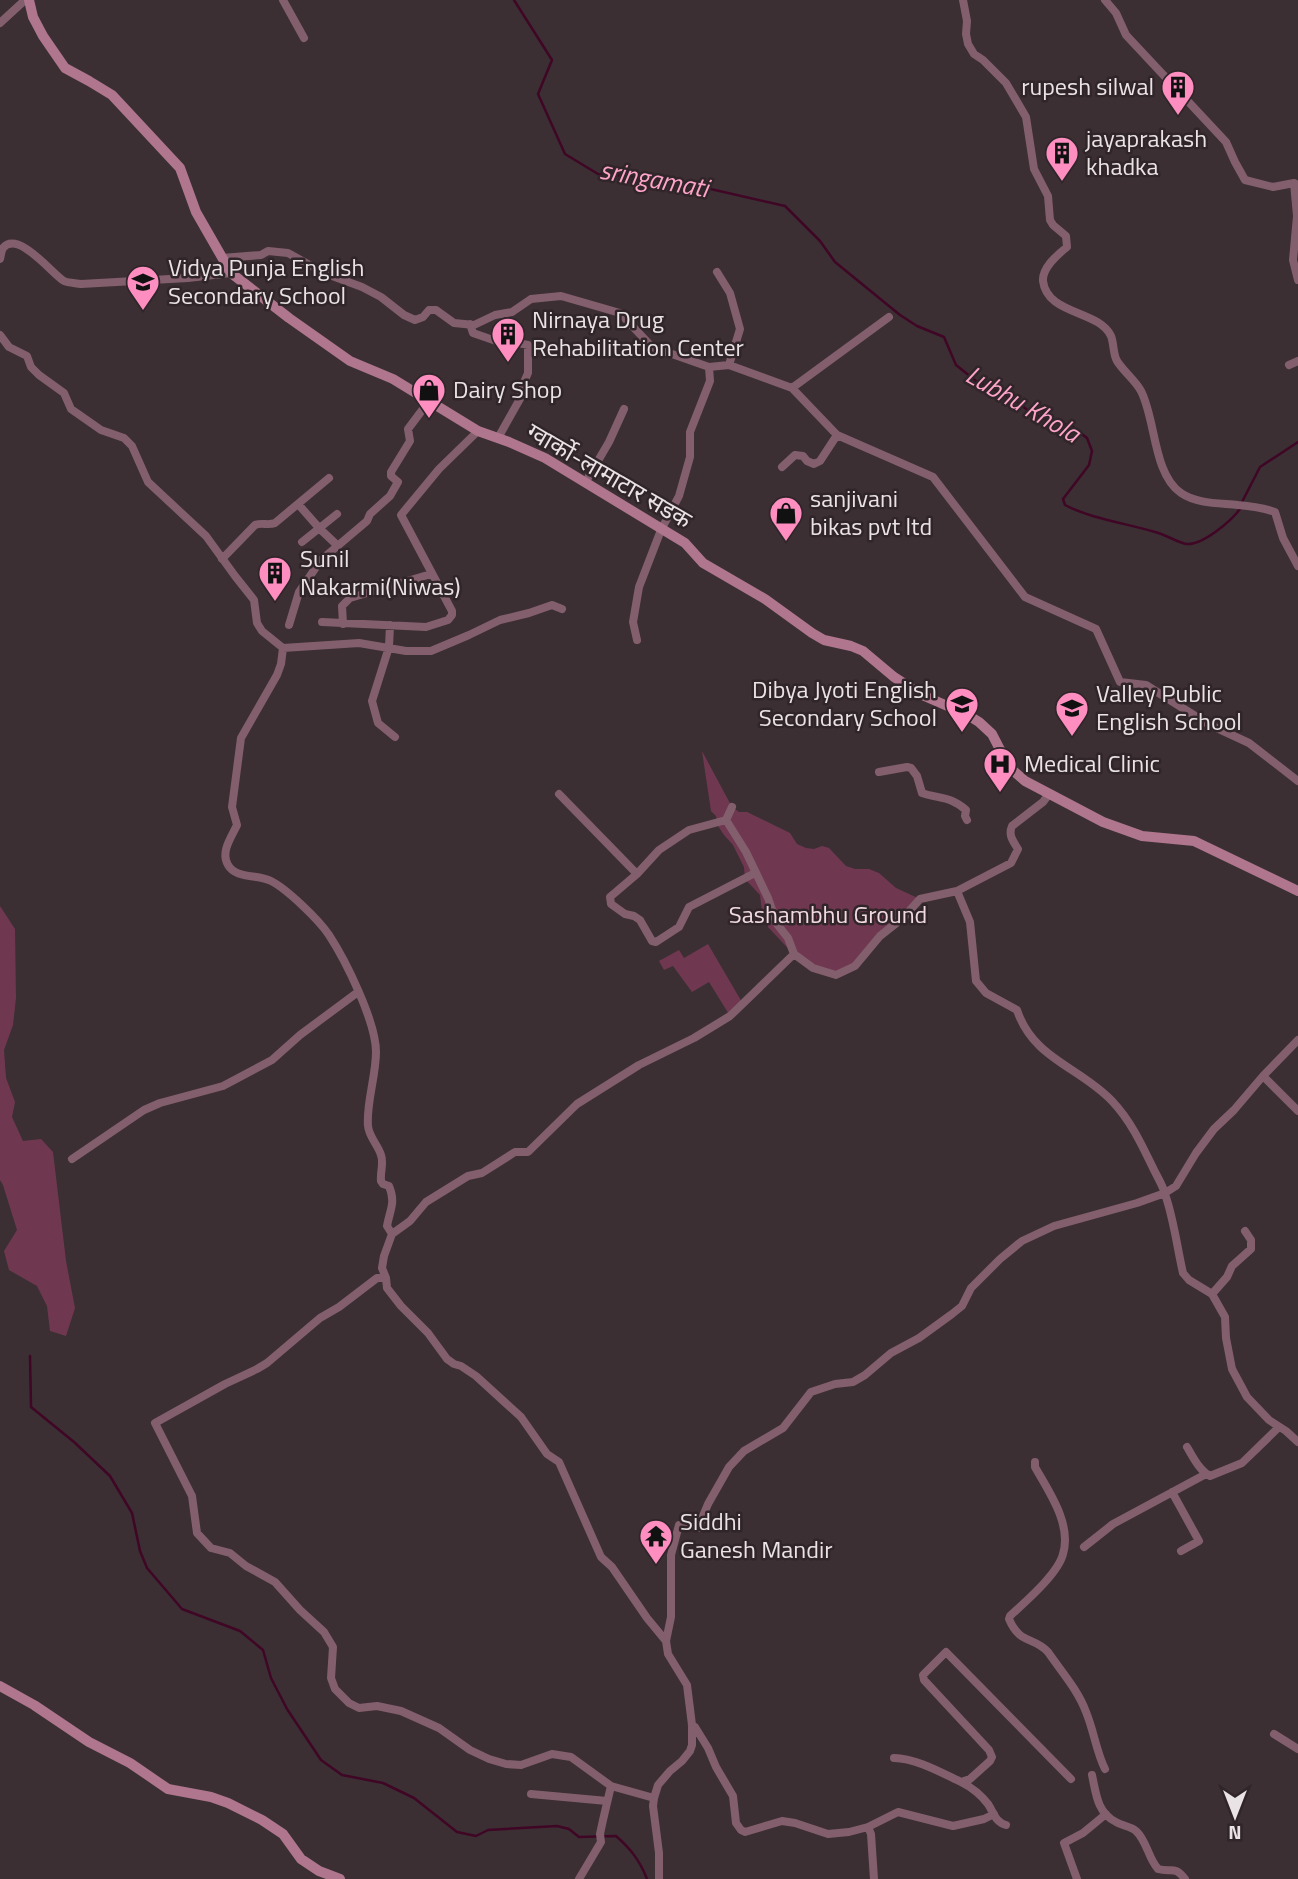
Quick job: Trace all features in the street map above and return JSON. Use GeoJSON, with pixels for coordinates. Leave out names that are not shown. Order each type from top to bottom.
{"type":"FeatureCollection","features":[{"type":"Feature","properties":{"kind":"main road","name":"ग्वार्को-लामाटार सडक"},"geometry":{"type":"LineString","coordinates":[[27,0],[43,36],[65,68],[112,95],[180,168],[196,212],[231,272],[350,361],[393,379],[478,431],[545,458],[685,543],[703,564],[765,599],[812,634],[863,651],[894,677],[922,695],[979,722],[992,734],[1014,773],[1049,794],[1103,822],[1142,836],[1195,841],[1298,891]]}},
{"type":"Feature","properties":{"kind":"main road"},"geometry":{"type":"LineString","coordinates":[[0,1686],[89,1742],[130,1763],[168,1789],[211,1797],[262,1820],[283,1834],[301,1858],[319,1871],[340,1879]]}},
{"type":"Feature","properties":{"kind":"street"},"geometry":{"type":"LineString","coordinates":[[0,23],[27,0]]}},
{"type":"Feature","properties":{"kind":"street"},"geometry":{"type":"LineString","coordinates":[[283,0],[304,38]]}},
{"type":"Feature","properties":{"kind":"street"},"geometry":{"type":"LineString","coordinates":[[963,0],[968,44],[974,54],[984,60],[1006,83],[1026,117],[1034,169],[1048,196],[1049,220],[1066,236],[1067,247],[1046,269],[1043,278],[1049,296],[1110,333],[1115,359],[1140,389],[1170,483],[1184,495],[1209,503],[1237,504],[1275,512],[1283,538],[1298,566]]}},
{"type":"Feature","properties":{"kind":"street"},"geometry":{"type":"LineString","coordinates":[[1105,0],[1116,13],[1126,34],[1226,142],[1245,180],[1273,187],[1296,184],[1297,216],[1293,260],[1298,280]]}},
{"type":"Feature","properties":{"kind":"street"},"geometry":{"type":"LineString","coordinates":[[0,259],[4,243],[15,245],[33,252],[65,282],[73,283],[188,278],[231,272]]}},
{"type":"Feature","properties":{"kind":"street"},"geometry":{"type":"LineString","coordinates":[[222,258],[261,255],[268,251],[288,253],[324,273],[381,297],[415,320],[423,317],[429,310],[436,310],[453,322],[474,325],[495,315],[512,312],[531,299],[561,296],[620,313],[652,347],[709,367],[729,365],[792,388],[837,435],[933,477],[1025,597],[1096,629],[1120,682],[1146,685],[1208,724],[1249,743],[1298,781]]}},
{"type":"Feature","properties":{"kind":"street"},"geometry":{"type":"LineString","coordinates":[[717,272],[730,293],[740,329],[729,365]]}},
{"type":"Feature","properties":{"kind":"street"},"geometry":{"type":"LineString","coordinates":[[792,388],[888,317]]}},
{"type":"Feature","properties":{"kind":"street"},"geometry":{"type":"LineString","coordinates":[[470,324],[473,333],[499,342],[503,340],[528,345],[528,373],[521,397],[498,438]]}},
{"type":"Feature","properties":{"kind":"street"},"geometry":{"type":"LineString","coordinates":[[0,335],[9,347],[27,356],[39,375],[64,393],[71,409],[101,430],[124,438],[132,446],[148,482],[206,536],[254,600],[257,623],[262,631],[283,649],[352,643],[431,651],[500,620],[529,614],[552,604],[562,609]]}},
{"type":"Feature","properties":{"kind":"street"},"geometry":{"type":"LineString","coordinates":[[637,640],[633,622],[639,587],[687,469],[690,432],[710,381],[709,367]]}},
{"type":"Feature","properties":{"kind":"street"},"geometry":{"type":"LineString","coordinates":[[289,625],[299,592],[321,560],[367,521],[370,514],[390,496],[398,482],[391,476],[391,472],[410,441],[408,429],[429,401]]}},
{"type":"Feature","properties":{"kind":"street"},"geometry":{"type":"LineString","coordinates":[[585,483],[609,442],[624,409]]}},
{"type":"Feature","properties":{"kind":"street"},"geometry":{"type":"LineString","coordinates":[[322,622],[426,627],[448,620],[452,611],[401,515],[439,469],[478,431]]}},
{"type":"Feature","properties":{"kind":"street"},"geometry":{"type":"LineString","coordinates":[[782,467],[795,455],[803,456],[814,464],[821,461],[837,435]]}},
{"type":"Feature","properties":{"kind":"street"},"geometry":{"type":"LineString","coordinates":[[222,559],[258,523],[275,523],[329,478]]}},
{"type":"Feature","properties":{"kind":"street"},"geometry":{"type":"LineString","coordinates":[[298,504],[338,546]]}},
{"type":"Feature","properties":{"kind":"street"},"geometry":{"type":"LineString","coordinates":[[302,542],[337,514]]}},
{"type":"Feature","properties":{"kind":"street"},"geometry":{"type":"LineString","coordinates":[[343,624],[342,606],[349,598],[431,574]]}},
{"type":"Feature","properties":{"kind":"street"},"geometry":{"type":"LineString","coordinates":[[390,625],[389,647],[372,701],[378,723],[395,737]]}},
{"type":"Feature","properties":{"kind":"street"},"geometry":{"type":"LineString","coordinates":[[283,649],[277,675],[241,738],[232,807],[237,825],[228,844],[226,860],[234,872],[271,881],[319,921],[340,952],[358,992],[373,1031],[376,1051],[368,1129],[381,1153],[383,1184],[389,1186],[394,1197],[387,1226],[392,1234]]}},
{"type":"Feature","properties":{"kind":"street"},"geometry":{"type":"LineString","coordinates":[[879,772],[911,768],[917,776],[922,793],[946,797],[962,806],[966,810],[967,820]]}},
{"type":"Feature","properties":{"kind":"street"},"geometry":{"type":"LineString","coordinates":[[559,794],[637,874]]}},
{"type":"Feature","properties":{"kind":"street"},"geometry":{"type":"LineString","coordinates":[[726,820],[746,852],[777,924],[788,938],[794,954],[813,968],[836,975],[855,966],[880,936],[904,917],[920,899],[957,891],[1011,863],[1018,849],[1010,836],[1012,826],[1043,802],[1049,794]]}},
{"type":"Feature","properties":{"kind":"street"},"geometry":{"type":"LineString","coordinates":[[726,820],[732,807]]}},
{"type":"Feature","properties":{"kind":"street"},"geometry":{"type":"LineString","coordinates":[[726,820],[689,830],[659,850],[610,897],[611,904],[640,920],[652,941],[656,942],[679,927],[689,907],[755,873]]}},
{"type":"Feature","properties":{"kind":"street"},"geometry":{"type":"LineString","coordinates":[[957,891],[970,922],[976,981],[986,993],[1017,1010],[1022,1023],[1042,1049],[1111,1100],[1137,1135],[1165,1193],[1183,1273],[1189,1280],[1212,1294],[1225,1317],[1226,1339],[1233,1369],[1247,1397],[1261,1413],[1298,1443]]}},
{"type":"Feature","properties":{"kind":"street"},"geometry":{"type":"LineString","coordinates":[[666,1641],[612,1567],[601,1557],[559,1462],[547,1454],[521,1418],[476,1376],[447,1359],[428,1333],[401,1306],[387,1288],[382,1268],[384,1256],[392,1234],[410,1221],[426,1202],[468,1176],[482,1173],[515,1152],[528,1152],[577,1104],[639,1065],[694,1038],[730,1016],[794,954]]}},
{"type":"Feature","properties":{"kind":"street"},"geometry":{"type":"LineString","coordinates":[[72,1159],[144,1110],[223,1086],[272,1060],[300,1035],[358,992]]}},
{"type":"Feature","properties":{"kind":"street"},"geometry":{"type":"LineString","coordinates":[[659,1879],[654,1798],[658,1785],[682,1761],[692,1745],[687,1685],[668,1654],[666,1641],[671,1616],[671,1555],[678,1525],[698,1528],[729,1467],[744,1451],[783,1428],[811,1392],[835,1384],[853,1382],[891,1353],[919,1338],[962,1306],[971,1288],[1023,1241],[1054,1226],[1137,1203],[1176,1186],[1202,1145],[1222,1121],[1298,1040]]}},
{"type":"Feature","properties":{"kind":"street"},"geometry":{"type":"LineString","coordinates":[[1263,1076],[1298,1111]]}},
{"type":"Feature","properties":{"kind":"street"},"geometry":{"type":"LineString","coordinates":[[1212,1294],[1227,1278],[1232,1266],[1251,1249],[1251,1240],[1245,1231]]}},
{"type":"Feature","properties":{"kind":"street"},"geometry":{"type":"LineString","coordinates":[[386,1278],[377,1278],[320,1318],[257,1369],[155,1423],[192,1496],[197,1533],[211,1548],[230,1553],[246,1566],[275,1582],[324,1632],[333,1647],[331,1678],[335,1689],[349,1703],[359,1707],[377,1706],[401,1711],[439,1728],[488,1759],[521,1765],[552,1754],[572,1757],[611,1786],[654,1798]]}},
{"type":"Feature","properties":{"kind":"street"},"geometry":{"type":"LineString","coordinates":[[1187,1447],[1210,1476],[1242,1463],[1279,1427]]}},
{"type":"Feature","properties":{"kind":"street"},"geometry":{"type":"LineString","coordinates":[[1035,1462],[1064,1527],[1064,1550],[1060,1561],[1041,1587],[1009,1619],[1020,1636],[1042,1646],[1048,1652],[1079,1698],[1105,1769]]}},
{"type":"Feature","properties":{"kind":"street"},"geometry":{"type":"LineString","coordinates":[[1084,1547],[1112,1524],[1206,1474]]}},
{"type":"Feature","properties":{"kind":"street"},"geometry":{"type":"LineString","coordinates":[[1172,1492],[1199,1541],[1181,1550]]}},
{"type":"Feature","properties":{"kind":"street"},"geometry":{"type":"LineString","coordinates":[[961,1782],[970,1779],[992,1756],[923,1680],[923,1675],[946,1652],[1071,1779]]}},
{"type":"Feature","properties":{"kind":"street"},"geometry":{"type":"LineString","coordinates":[[692,1726],[708,1748],[733,1796],[737,1823],[741,1830],[750,1832],[782,1821],[828,1834],[868,1828],[898,1812],[953,1826],[994,1814]]}},
{"type":"Feature","properties":{"kind":"street"},"geometry":{"type":"LineString","coordinates":[[1274,1734],[1298,1749]]}},
{"type":"Feature","properties":{"kind":"street"},"geometry":{"type":"LineString","coordinates":[[894,1758],[923,1765],[961,1782],[979,1795],[998,1823],[1006,1825]]}},
{"type":"Feature","properties":{"kind":"street"},"geometry":{"type":"LineString","coordinates":[[1092,1775],[1097,1801],[1106,1814],[1116,1823],[1136,1831],[1158,1869],[1175,1870],[1185,1879]]}},
{"type":"Feature","properties":{"kind":"street"},"geometry":{"type":"LineString","coordinates":[[579,1879],[601,1838],[611,1786]]}},
{"type":"Feature","properties":{"kind":"street"},"geometry":{"type":"LineString","coordinates":[[531,1794],[607,1801]]}},
{"type":"Feature","properties":{"kind":"street"},"geometry":{"type":"LineString","coordinates":[[1077,1879],[1064,1843],[1083,1833],[1106,1814]]}},
{"type":"Feature","properties":{"kind":"street"},"geometry":{"type":"LineString","coordinates":[[868,1828],[871,1833],[874,1879]]}},
{"type":"Feature","properties":{"kind":"green space","name":"Sashambhu Ground"},"geometry":{"type":"Polygon","coordinates":[[[702,751],[732,807],[739,812],[747,812],[790,833],[797,844],[806,848],[829,848],[846,866],[879,873],[896,888],[920,899],[855,966],[836,975],[797,958],[768,927],[760,895],[745,879],[744,867],[733,845],[718,826],[716,816],[711,811],[702,751]]]}},
{"type":"Feature","properties":{"kind":"green space"},"geometry":{"type":"Polygon","coordinates":[[[0,906],[15,929],[16,998],[13,1025],[4,1050],[6,1078],[15,1102],[12,1117],[23,1141],[41,1139],[53,1152],[66,1261],[75,1308],[66,1336],[50,1331],[47,1306],[37,1286],[9,1270],[4,1251],[17,1230],[0,1180],[0,906]]]}},
{"type":"Feature","properties":{"kind":"green space"},"geometry":{"type":"Polygon","coordinates":[[[708,944],[743,1004],[730,1016],[709,982],[692,992],[673,966],[664,970],[659,961],[679,950],[684,958],[708,944]]]}},
{"type":"Feature","properties":{"kind":"waterway","name":"Lubhu Khola"},"geometry":{"type":"LineString","coordinates":[[514,0],[552,60],[538,94],[565,154],[598,174],[667,179],[785,206],[820,241],[835,262],[900,315],[917,326],[944,337],[956,365],[976,381],[1013,399],[1034,415],[1073,427],[1087,438],[1092,451],[1089,465],[1063,499],[1065,505],[1097,517],[1159,533],[1186,544],[1193,544],[1208,537],[1240,509]]}},
{"type":"Feature","properties":{"kind":"waterway","name":"Lubhu Khola"},"geometry":{"type":"LineString","coordinates":[[1242,502],[1260,467],[1298,442]]}},
{"type":"Feature","properties":{"kind":"waterway"},"geometry":{"type":"LineString","coordinates":[[30,1356],[31,1407],[110,1476],[132,1513],[140,1551],[147,1568],[182,1609],[240,1631],[263,1650],[271,1678],[287,1709],[321,1760],[342,1775],[383,1783],[414,1798],[457,1832],[476,1836],[488,1830],[557,1826],[569,1829],[579,1837],[616,1836],[635,1856],[647,1879]]}},
{"type":"Feature","properties":{"kind":"place","name":"rupesh silwal"},"geometry":{"type":"Point","coordinates":[1178,117]}},
{"type":"Feature","properties":{"kind":"place","name":"jayaprakash khadka"},"geometry":{"type":"Point","coordinates":[1062,183]}},
{"type":"Feature","properties":{"kind":"place","name":"Vidya Punja English Secondary School"},"geometry":{"type":"Point","coordinates":[143,312]}},
{"type":"Feature","properties":{"kind":"place","name":"Nirnaya Drug Rehabilitation Center"},"geometry":{"type":"Point","coordinates":[508,364]}},
{"type":"Feature","properties":{"kind":"place","name":"Dairy Shop"},"geometry":{"type":"Point","coordinates":[429,420]}},
{"type":"Feature","properties":{"kind":"place","name":"sanjivani bikas pvt ltd"},"geometry":{"type":"Point","coordinates":[786,543]}},
{"type":"Feature","properties":{"kind":"place","name":"Sunil Nakarmi(Niwas)"},"geometry":{"type":"Point","coordinates":[275,603]}},
{"type":"Feature","properties":{"kind":"place","name":"Dibya Jyoti English Secondary School"},"geometry":{"type":"Point","coordinates":[962,734]}},
{"type":"Feature","properties":{"kind":"place","name":"Valley Public English School"},"geometry":{"type":"Point","coordinates":[1072,738]}},
{"type":"Feature","properties":{"kind":"place","name":"Medical Clinic"},"geometry":{"type":"Point","coordinates":[1000,794]}},
{"type":"Feature","properties":{"kind":"place","name":"Siddhi Ganesh Mandir"},"geometry":{"type":"Point","coordinates":[656,1566]}},
{"type":"Feature","properties":{"kind":"water label","name":"sringamati"},"geometry":{"type":"Point","coordinates":[654,179]}}]}
